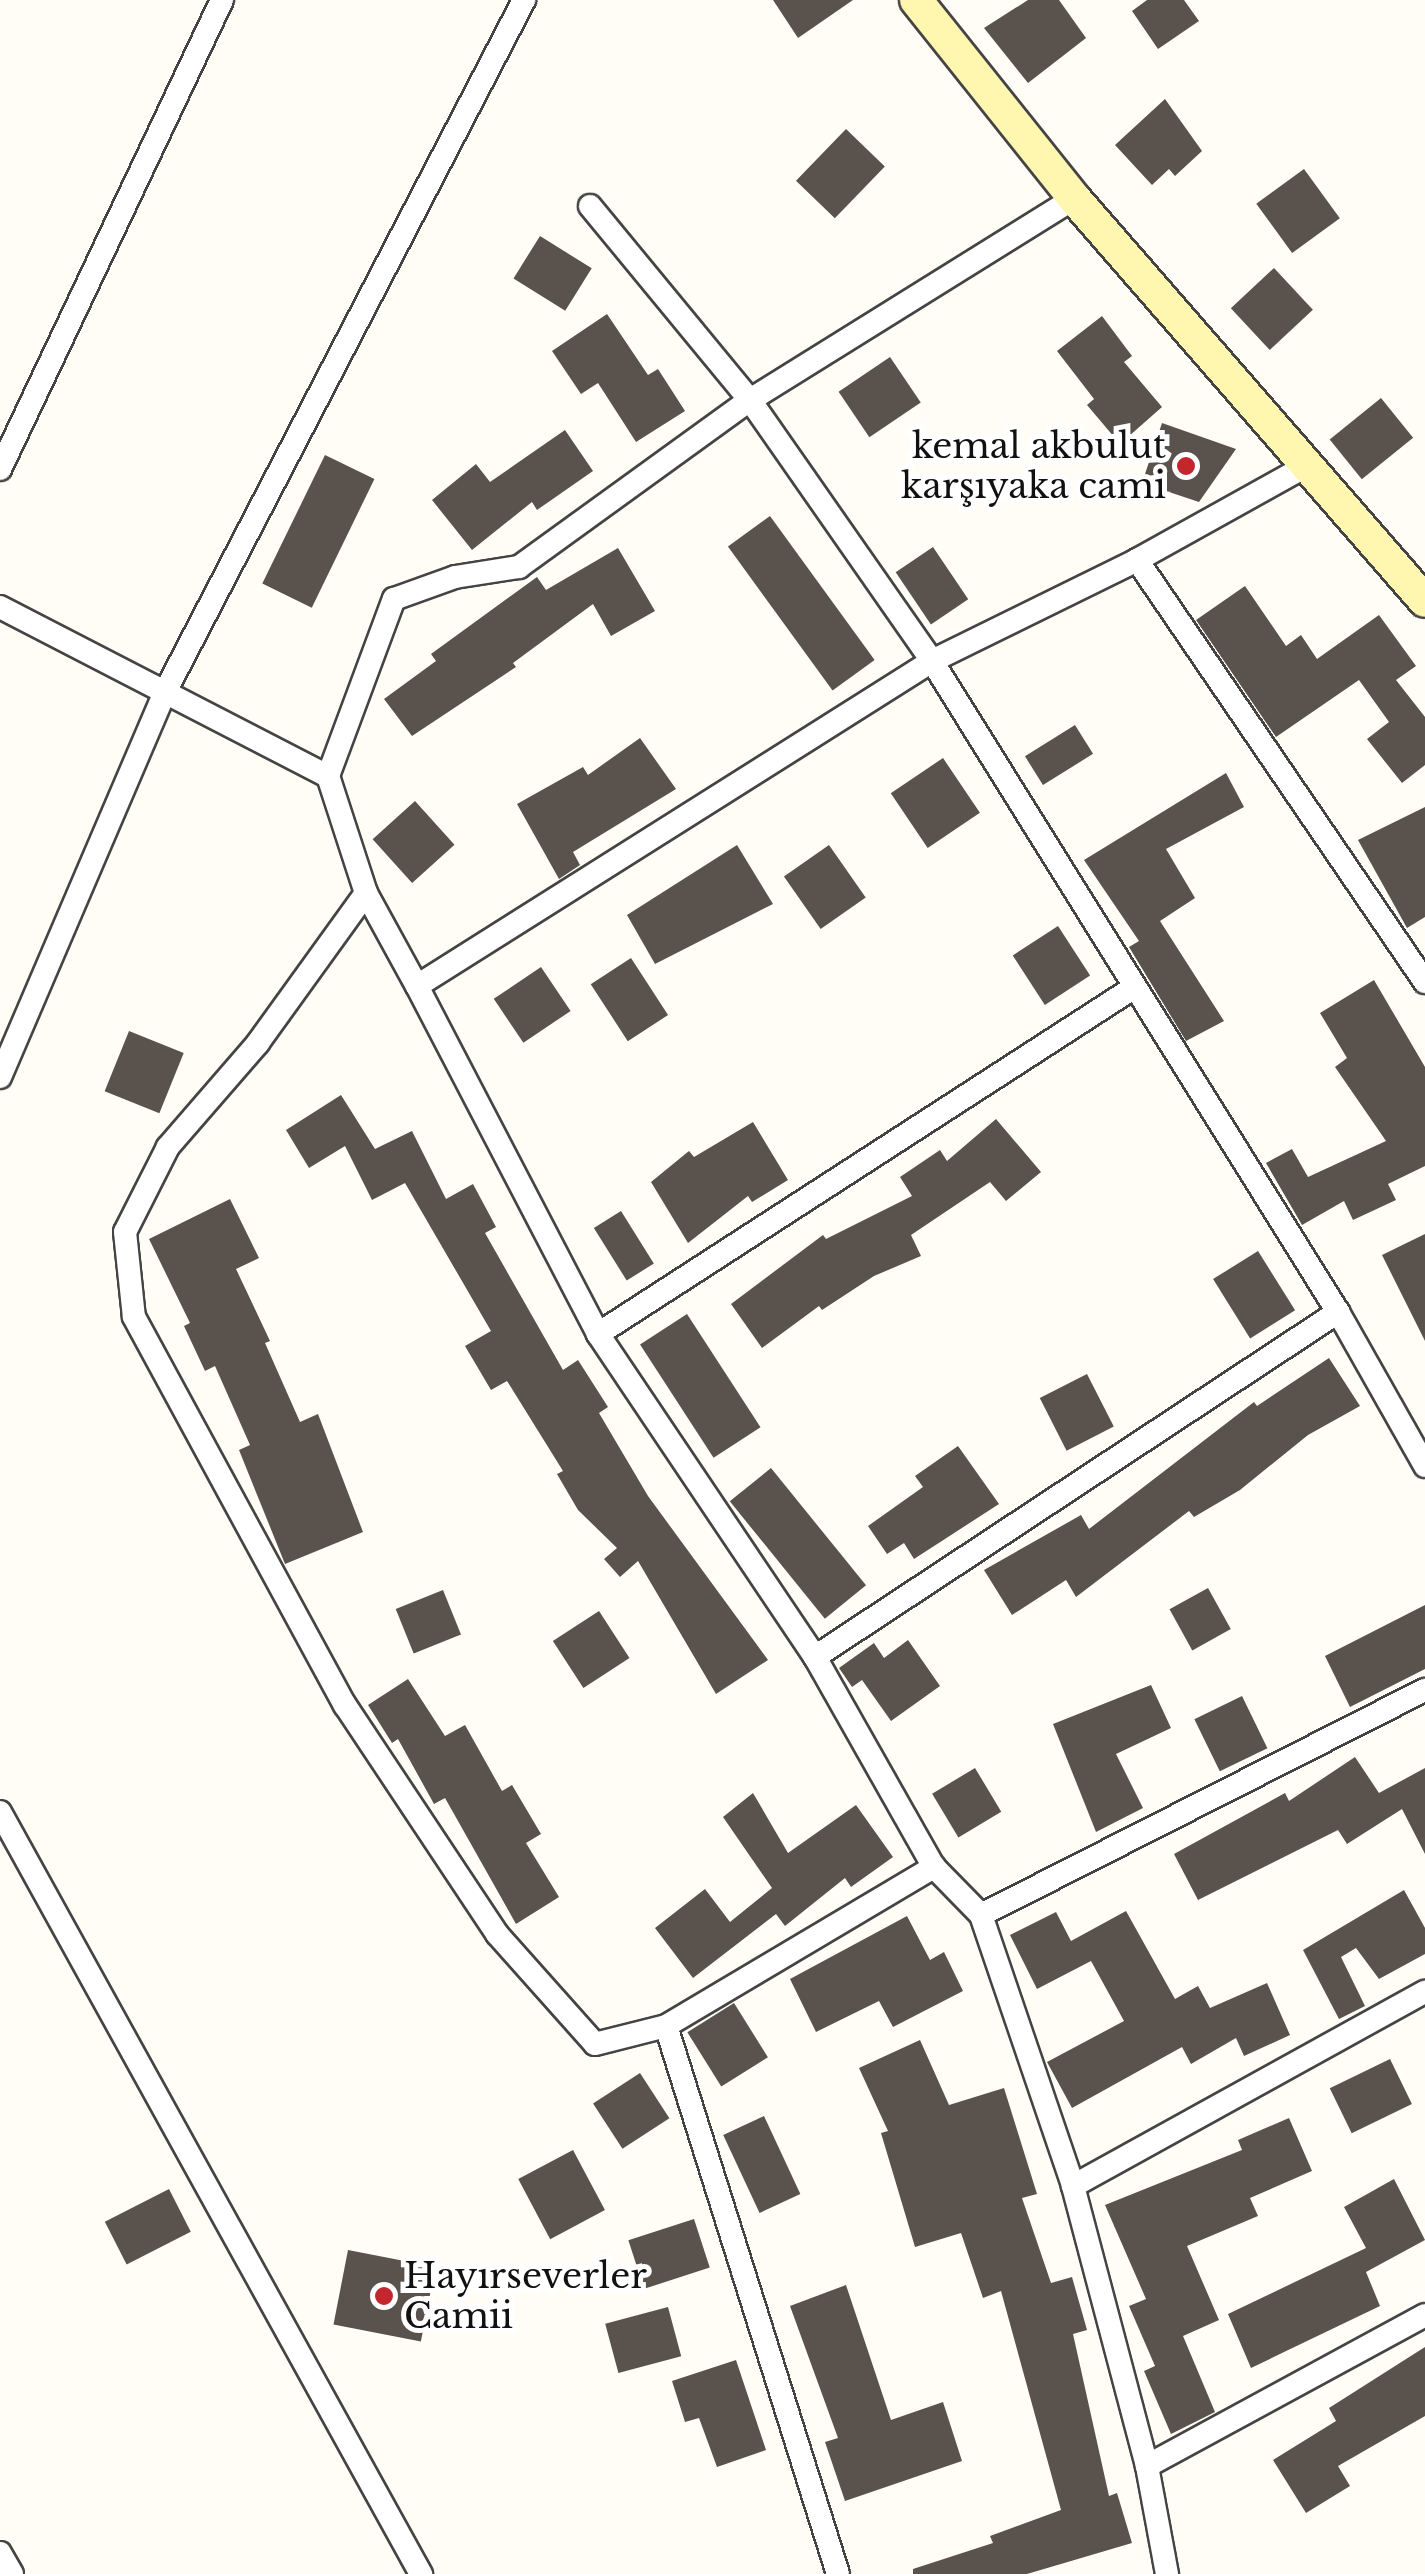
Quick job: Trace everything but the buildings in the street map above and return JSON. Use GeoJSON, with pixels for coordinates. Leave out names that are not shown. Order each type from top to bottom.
{"type":"FeatureCollection","features":[{"type":"Feature","properties":{"kind":"street"},"geometry":{"type":"LineString","coordinates":[[0,469],[222,0]]}},
{"type":"Feature","properties":{"kind":"street"},"geometry":{"type":"LineString","coordinates":[[0,1077],[165,692],[524,0]]}},
{"type":"Feature","properties":{"kind":"street"},"geometry":{"type":"LineString","coordinates":[[916,0],[1074,198],[1425,601]]}},
{"type":"Feature","properties":{"kind":"street"},"geometry":{"type":"LineString","coordinates":[[1074,198],[750,400],[519,567],[455,577],[394,599],[328,776],[366,893],[598,1334],[815,1657],[934,1867],[981,1914],[1074,2186],[1147,2466],[1167,2574]]}},
{"type":"Feature","properties":{"kind":"street"},"geometry":{"type":"LineString","coordinates":[[590,206],[750,400],[932,661],[1338,1312],[1425,1466]]}},
{"type":"Feature","properties":{"kind":"street"},"geometry":{"type":"LineString","coordinates":[[417,986],[932,661],[1137,560],[1306,466]]}},
{"type":"Feature","properties":{"kind":"street"},"geometry":{"type":"LineString","coordinates":[[1137,560],[1425,982]]}},
{"type":"Feature","properties":{"kind":"street"},"geometry":{"type":"LineString","coordinates":[[0,607],[328,776]]}},
{"type":"Feature","properties":{"kind":"street"},"geometry":{"type":"LineString","coordinates":[[366,893],[258,1042],[168,1147],[125,1232],[134,1317],[344,1705],[497,1934],[594,2044],[666,2026],[934,1867]]}},
{"type":"Feature","properties":{"kind":"street"},"geometry":{"type":"LineString","coordinates":[[598,1334],[1133,988]]}},
{"type":"Feature","properties":{"kind":"street"},"geometry":{"type":"LineString","coordinates":[[815,1657],[1338,1312]]}},
{"type":"Feature","properties":{"kind":"street"},"geometry":{"type":"LineString","coordinates":[[981,1914],[1425,1690]]}},
{"type":"Feature","properties":{"kind":"street"},"geometry":{"type":"LineString","coordinates":[[0,1812],[421,2574]]}},
{"type":"Feature","properties":{"kind":"street"},"geometry":{"type":"LineString","coordinates":[[1074,2186],[1425,1992]]}},
{"type":"Feature","properties":{"kind":"street"},"geometry":{"type":"LineString","coordinates":[[666,2026],[838,2574]]}},
{"type":"Feature","properties":{"kind":"street"},"geometry":{"type":"LineString","coordinates":[[1147,2466],[1425,2316]]}},
{"type":"Feature","properties":{"kind":"street"},"geometry":{"type":"LineString","coordinates":[[0,2553],[12,2574]]}},
{"type":"Feature","properties":{"kind":"place","name":"kemal akbulut karşıyaka cami"},"geometry":{"type":"Point","coordinates":[1186,466]}},
{"type":"Feature","properties":{"kind":"place","name":"Hayırseverler Camii"},"geometry":{"type":"Point","coordinates":[384,2296]}}]}
